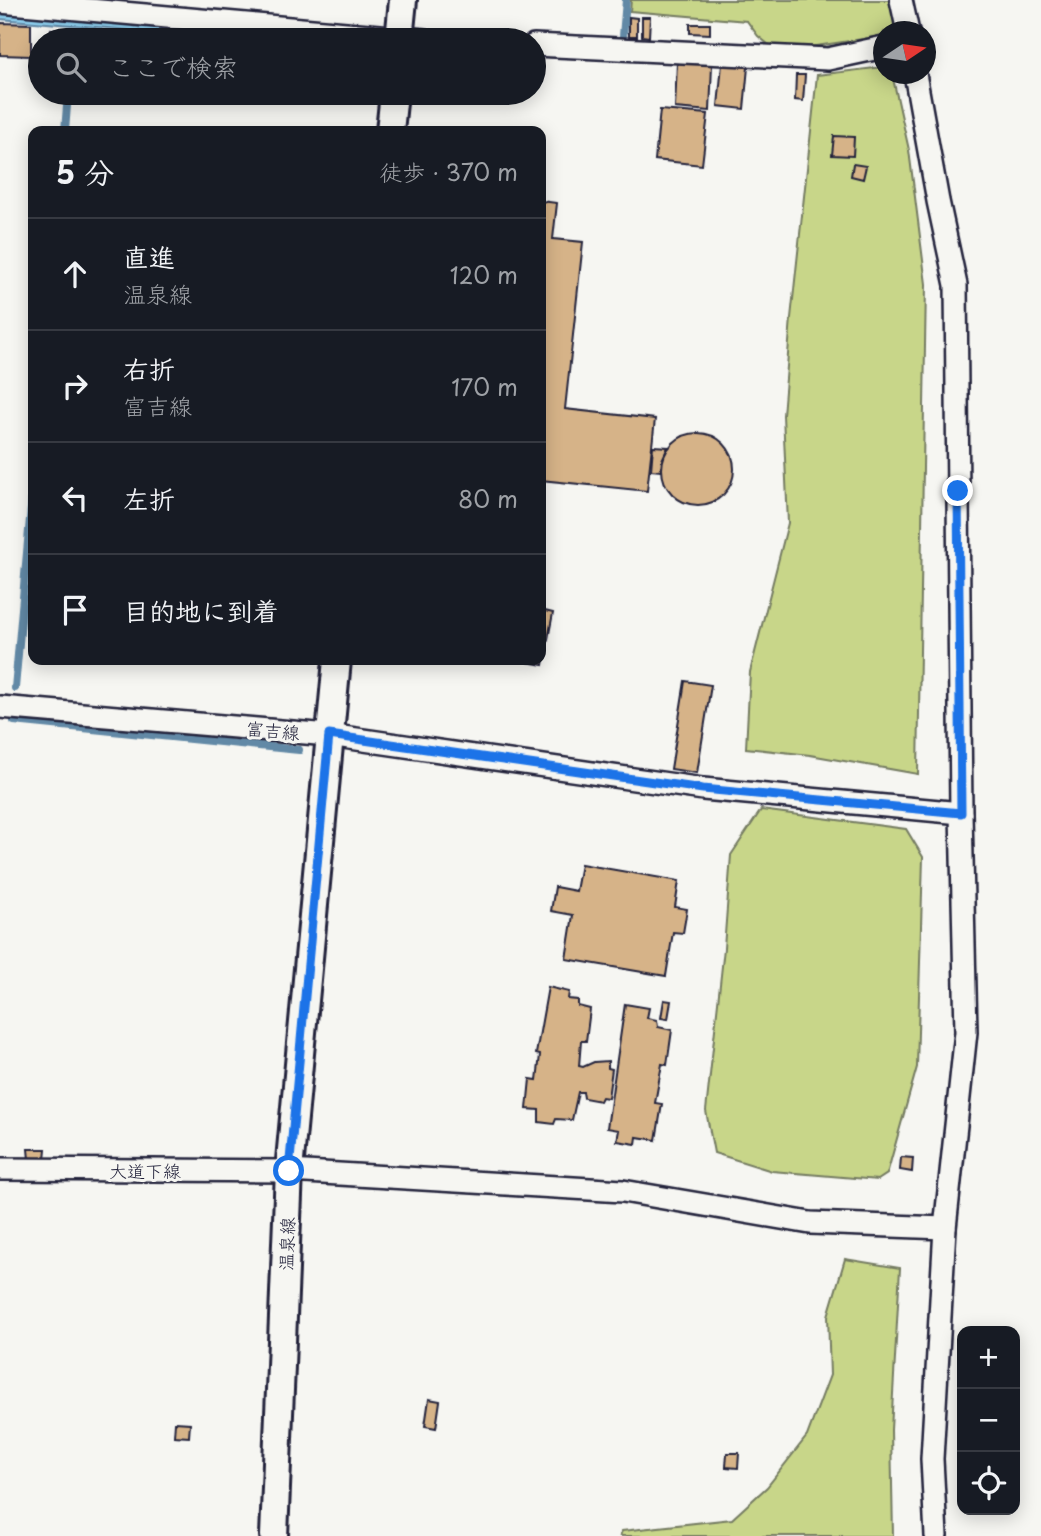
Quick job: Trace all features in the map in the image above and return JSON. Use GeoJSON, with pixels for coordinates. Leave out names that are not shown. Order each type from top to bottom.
{"type":"FeatureCollection","features":[{"type":"Feature","properties":{"kind":"street"},"geometry":{"type":"LineString","coordinates":[[403,0],[406,28]]}},
{"type":"Feature","properties":{"kind":"street"},"geometry":{"type":"LineString","coordinates":[[901,0],[906,21]]}},
{"type":"Feature","properties":{"kind":"street"},"geometry":{"type":"LineString","coordinates":[[0,2],[116,7],[302,28]]}},
{"type":"Feature","properties":{"kind":"street"},"geometry":{"type":"LineString","coordinates":[[546,46],[828,59],[873,49]]}},
{"type":"Feature","properties":{"kind":"street"},"geometry":{"type":"LineString","coordinates":[[917,84],[956,285],[966,1032],[945,1228],[932,1459],[936,1536]]}},
{"type":"Feature","properties":{"kind":"street"},"geometry":{"type":"LineString","coordinates":[[391,126],[393,105]]}},
{"type":"Feature","properties":{"kind":"street","name":"温泉線"},"geometry":{"type":"LineString","coordinates":[[274,1536],[289,1171],[336,665]]}},
{"type":"Feature","properties":{"kind":"street","name":"富吉線"},"geometry":{"type":"LineString","coordinates":[[0,707],[329,735],[703,789],[961,813]]}},
{"type":"Feature","properties":{"kind":"street","name":"大道下線"},"geometry":{"type":"LineString","coordinates":[[0,1169],[289,1171],[623,1191],[810,1223],[945,1228]]}},
{"type":"Feature","properties":{"kind":"green space"},"geometry":{"type":"Polygon","coordinates":[[[631,0],[891,0],[895,21],[873,21],[873,37],[789,50],[768,44],[747,21],[630,11],[631,0]]]}},
{"type":"Feature","properties":{"kind":"green space"},"geometry":{"type":"Polygon","coordinates":[[[873,68],[873,84],[894,84],[909,150],[926,284],[918,774],[810,755],[746,748],[750,672],[788,523],[783,415],[817,75],[873,68]]]}},
{"type":"Feature","properties":{"kind":"green space"},"geometry":{"type":"Polygon","coordinates":[[[761,810],[906,829],[923,857],[917,1067],[887,1174],[878,1180],[772,1171],[714,1153],[706,1111],[731,855],[761,810]]]}},
{"type":"Feature","properties":{"kind":"green space"},"geometry":{"type":"Polygon","coordinates":[[[845,1259],[900,1268],[891,1430],[893,1536],[620,1536],[622,1531],[732,1519],[767,1487],[807,1436],[830,1375],[828,1316],[845,1259]]]}},
{"type":"Feature","properties":{"kind":"water"},"geometry":{"type":"Polygon","coordinates":[[[0,13],[171,28],[107,28],[0,19],[0,13]]]}},
{"type":"Feature","properties":{"kind":"building"},"geometry":{"type":"Polygon","coordinates":[[[629,17],[637,18],[637,36],[629,36],[629,17]]]}},
{"type":"Feature","properties":{"kind":"building"},"geometry":{"type":"Polygon","coordinates":[[[642,17],[650,17],[649,37],[642,36],[642,17]]]}},
{"type":"Feature","properties":{"kind":"building"},"geometry":{"type":"Polygon","coordinates":[[[0,23],[31,24],[31,28],[28,28],[28,56],[0,55],[0,23]]]}},
{"type":"Feature","properties":{"kind":"building"},"geometry":{"type":"Polygon","coordinates":[[[690,24],[710,24],[710,34],[690,33],[690,24]]]}},
{"type":"Feature","properties":{"kind":"building"},"geometry":{"type":"Polygon","coordinates":[[[677,62],[712,65],[710,111],[675,108],[677,62]]]}},
{"type":"Feature","properties":{"kind":"building"},"geometry":{"type":"Polygon","coordinates":[[[722,64],[748,67],[744,109],[718,106],[722,64]]]}},
{"type":"Feature","properties":{"kind":"building"},"geometry":{"type":"Polygon","coordinates":[[[796,75],[805,75],[803,101],[795,100],[796,75]]]}},
{"type":"Feature","properties":{"kind":"building"},"geometry":{"type":"Polygon","coordinates":[[[660,110],[708,114],[702,165],[655,160],[660,110]]]}},
{"type":"Feature","properties":{"kind":"building"},"geometry":{"type":"Polygon","coordinates":[[[834,136],[854,137],[853,156],[832,155],[834,136]]]}},
{"type":"Feature","properties":{"kind":"building"},"geometry":{"type":"Polygon","coordinates":[[[853,164],[866,166],[863,179],[851,176],[853,164]]]}},
{"type":"Feature","properties":{"kind":"building"},"geometry":{"type":"Polygon","coordinates":[[[546,202],[557,203],[553,239],[583,242],[565,409],[655,419],[647,491],[546,481],[546,202]]]}},
{"type":"Feature","properties":{"kind":"building"},"geometry":{"type":"Polygon","coordinates":[[[698,433],[718,439],[728,449],[734,469],[728,489],[718,499],[698,505],[678,499],[668,489],[662,469],[668,449],[678,439],[698,433]]]}},
{"type":"Feature","properties":{"kind":"building"},"geometry":{"type":"Polygon","coordinates":[[[653,446],[668,447],[662,460],[661,471],[651,470],[653,446]]]}},
{"type":"Feature","properties":{"kind":"building"},"geometry":{"type":"Polygon","coordinates":[[[546,611],[553,613],[546,649],[546,611]]]}},
{"type":"Feature","properties":{"kind":"building"},"geometry":{"type":"Polygon","coordinates":[[[685,681],[711,685],[697,773],[671,769],[685,681]]]}},
{"type":"Feature","properties":{"kind":"building"},"geometry":{"type":"Polygon","coordinates":[[[581,864],[679,881],[675,907],[687,909],[683,933],[673,932],[666,976],[566,959],[573,915],[551,911],[555,887],[576,891],[581,864]]]}},
{"type":"Feature","properties":{"kind":"building"},"geometry":{"type":"Polygon","coordinates":[[[548,987],[569,992],[568,999],[578,1000],[578,1006],[590,1009],[586,1041],[581,1041],[579,1066],[608,1061],[608,1068],[612,1069],[608,1098],[602,1097],[600,1101],[584,1098],[583,1092],[578,1092],[572,1120],[556,1119],[554,1124],[539,1122],[539,1110],[527,1109],[530,1079],[537,1080],[540,1055],[536,1054],[548,987]]]}},
{"type":"Feature","properties":{"kind":"building"},"geometry":{"type":"Polygon","coordinates":[[[664,1000],[671,1001],[668,1019],[661,1018],[664,1000]]]}},
{"type":"Feature","properties":{"kind":"building"},"geometry":{"type":"Polygon","coordinates":[[[625,1004],[649,1008],[647,1018],[657,1020],[658,1027],[672,1030],[667,1065],[662,1064],[655,1103],[662,1104],[656,1140],[637,1137],[636,1144],[617,1141],[619,1130],[607,1128],[625,1004]]]}},
{"type":"Feature","properties":{"kind":"building"},"geometry":{"type":"Polygon","coordinates":[[[28,1149],[46,1149],[45,1159],[29,1159],[28,1149]]]}},
{"type":"Feature","properties":{"kind":"building"},"geometry":{"type":"Polygon","coordinates":[[[901,1157],[913,1158],[912,1172],[900,1170],[901,1157]]]}},
{"type":"Feature","properties":{"kind":"building"},"geometry":{"type":"Polygon","coordinates":[[[429,1399],[440,1401],[436,1428],[425,1426],[429,1399]]]}},
{"type":"Feature","properties":{"kind":"building"},"geometry":{"type":"Polygon","coordinates":[[[175,1422],[190,1423],[189,1437],[174,1436],[175,1422]]]}},
{"type":"Feature","properties":{"kind":"building"},"geometry":{"type":"Polygon","coordinates":[[[727,1453],[739,1453],[738,1468],[726,1467],[727,1453]]]}},
{"type":"Feature","properties":{"kind":"waterway"},"geometry":{"type":"LineString","coordinates":[[623,36],[626,0]]}},
{"type":"Feature","properties":{"kind":"waterway"},"geometry":{"type":"LineString","coordinates":[[65,126],[67,105]]}},
{"type":"Feature","properties":{"kind":"waterway"},"geometry":{"type":"LineString","coordinates":[[15,688],[28,541]]}},
{"type":"Feature","properties":{"kind":"waterway"},"geometry":{"type":"LineString","coordinates":[[14,721],[299,750]]}},
{"type":"Feature","properties":{"kind":"route"},"geometry":{"type":"LineString","coordinates":[[289,1171],[329,735],[703,789],[961,813],[958,491]]}}]}
